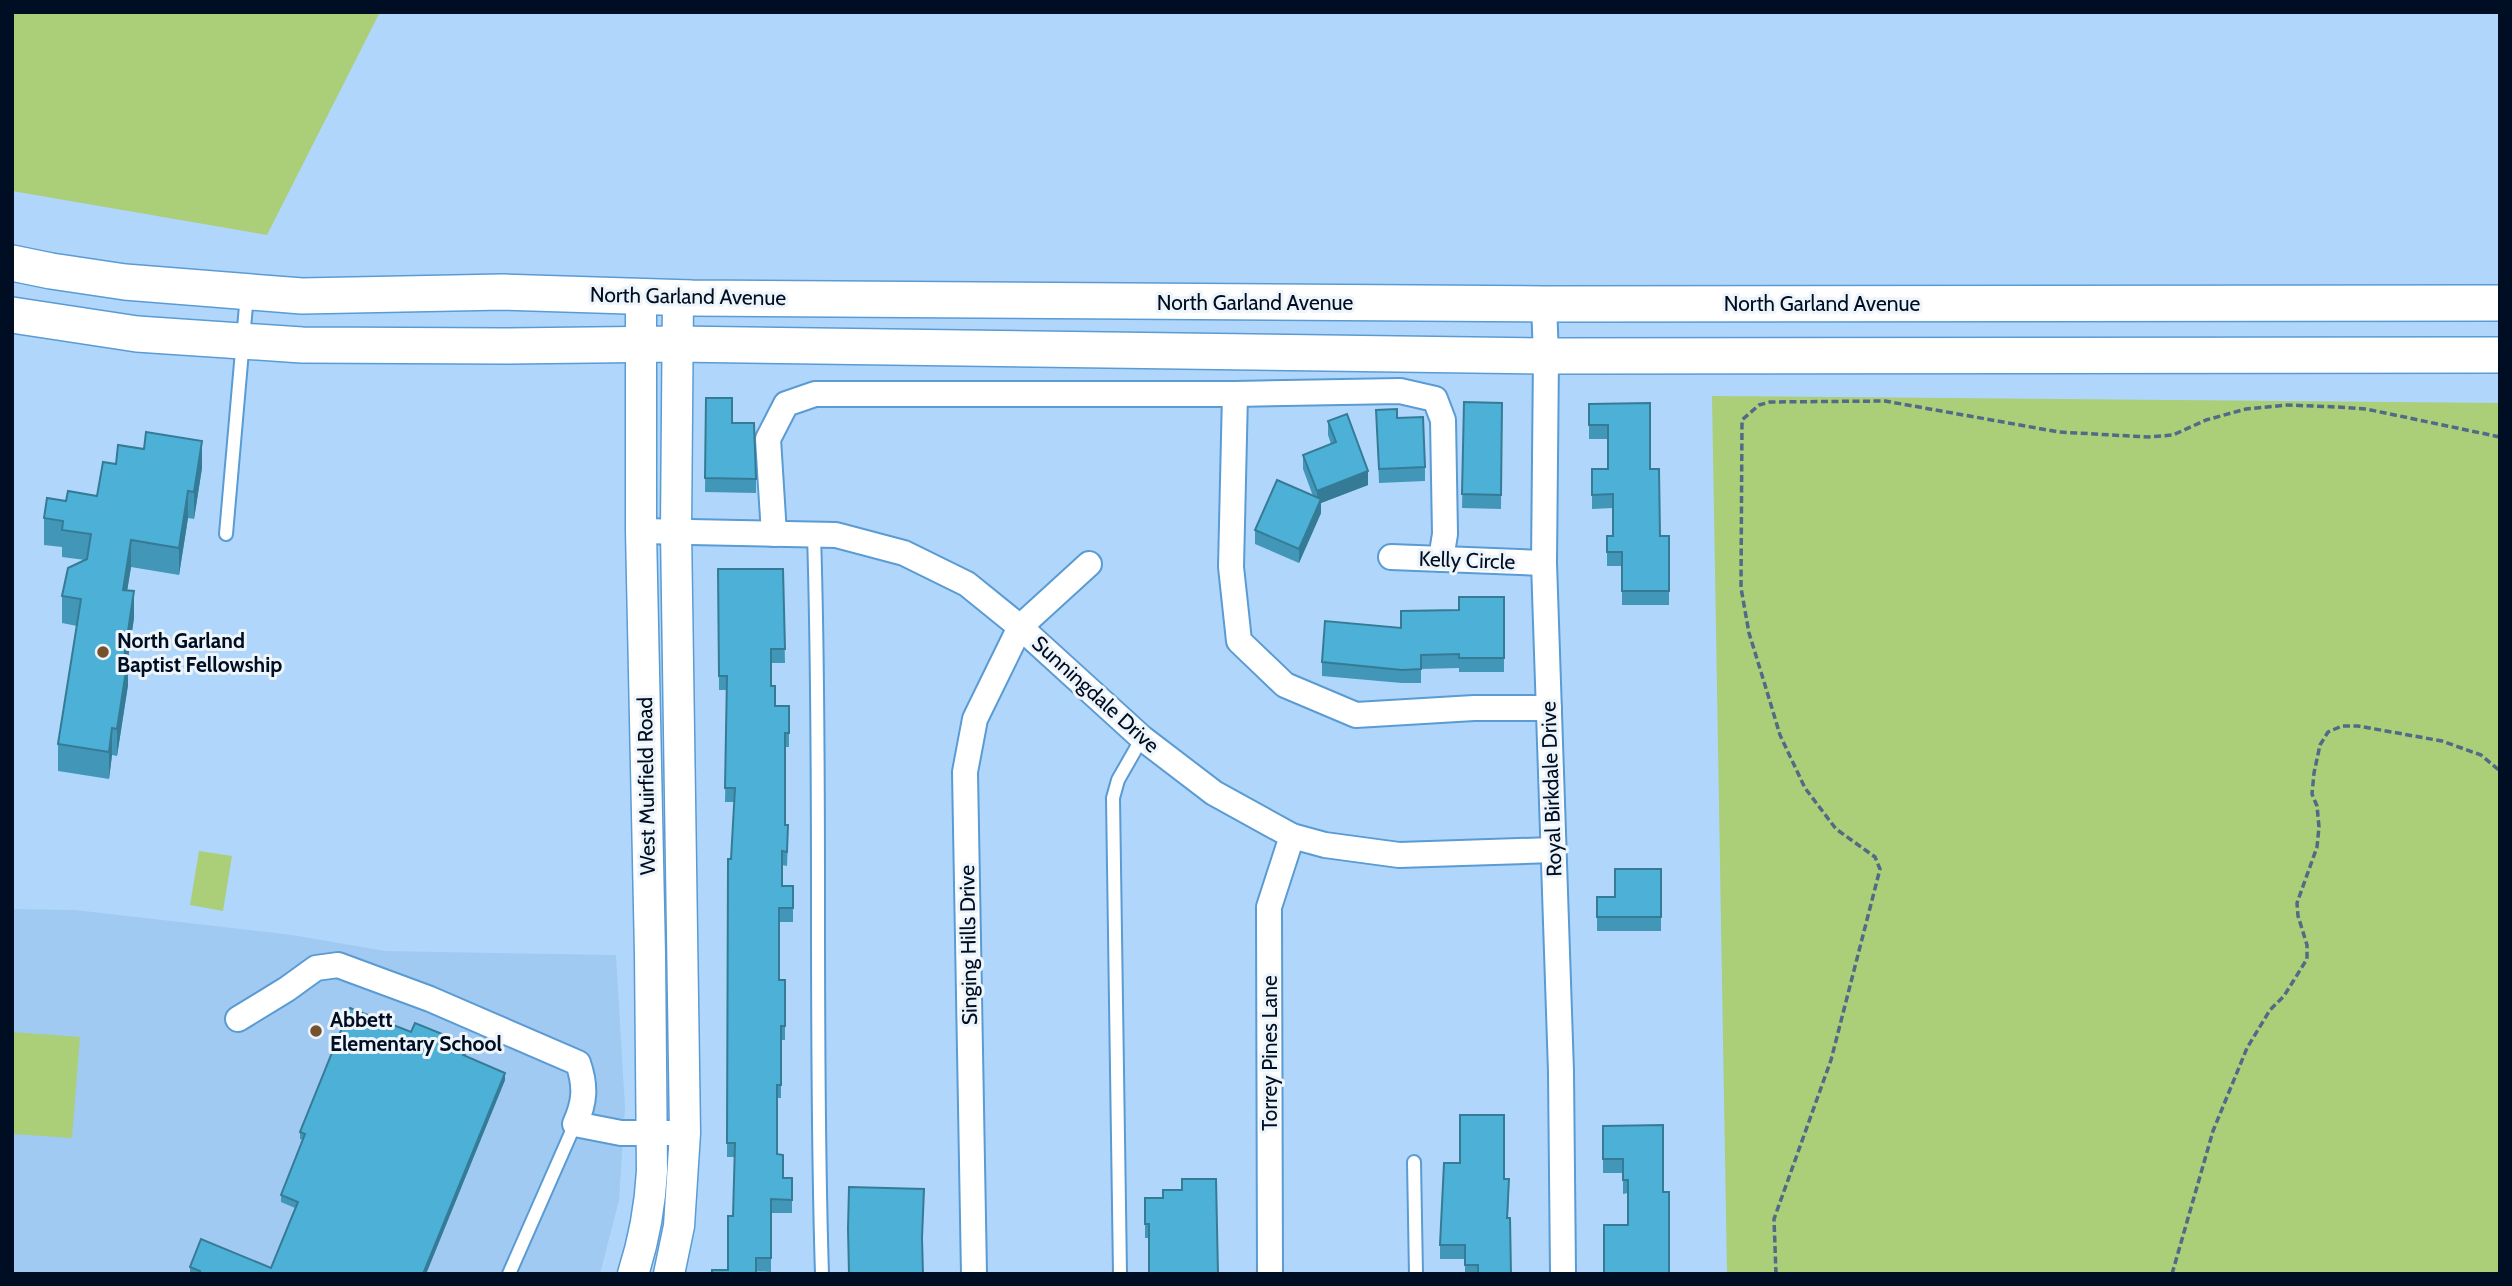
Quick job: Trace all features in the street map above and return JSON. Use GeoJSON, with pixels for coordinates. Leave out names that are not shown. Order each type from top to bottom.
{"type":"FeatureCollection","features":[{"type":"Feature","properties":{"kind":"main road","name":"North Garland Avenue"},"geometry":{"type":"LineString","coordinates":[[12,263],[125,282],[302,296],[503,292],[678,297],[1544,304],[2500,303]]}},
{"type":"Feature","properties":{"kind":"main road"},"geometry":{"type":"LineString","coordinates":[[12,315],[124,332],[243,343],[490,346],[676,344],[1546,356],[2500,355]]}},
{"type":"Feature","properties":{"kind":"street","name":"West Muirfield Road"},"geometry":{"type":"LineString","coordinates":[[633,1274],[650,1207],[652,1171],[641,531],[641,296]]}},
{"type":"Feature","properties":{"kind":"street","name":"West Muirfield Road"},"geometry":{"type":"LineString","coordinates":[[669,1274],[679,1226],[685,1133],[676,530],[678,297]]}},
{"type":"Feature","properties":{"kind":"street","name":"Royal Birkdale Drive"},"geometry":{"type":"LineString","coordinates":[[1544,304],[1544,563],[1561,1072],[1563,1274]]}},
{"type":"Feature","properties":{"kind":"street"},"geometry":{"type":"LineString","coordinates":[[774,534],[768,439],[786,404],[815,394],[1236,394],[1400,391],[1435,399],[1443,420],[1445,534],[1441,559]]}},
{"type":"Feature","properties":{"kind":"street"},"geometry":{"type":"LineString","coordinates":[[1236,394],[1231,567],[1239,641],[1285,685],[1356,715],[1474,708],[1549,708]]}},
{"type":"Feature","properties":{"kind":"street","name":"Sunningdale Drive"},"geometry":{"type":"LineString","coordinates":[[641,531],[835,535],[904,553],[967,584],[1020,627],[1142,738],[1214,793],[1292,836],[1325,845],[1399,855],[1553,850]]}},
{"type":"Feature","properties":{"kind":"street","name":"Kelly Circle"},"geometry":{"type":"LineString","coordinates":[[1391,557],[1544,563]]}},
{"type":"Feature","properties":{"kind":"street"},"geometry":{"type":"LineString","coordinates":[[1020,627],[1089,565]]}},
{"type":"Feature","properties":{"kind":"street","name":"Singing Hills Drive"},"geometry":{"type":"LineString","coordinates":[[974,1274],[965,772],[975,719],[1020,627]]}},
{"type":"Feature","properties":{"kind":"street","name":"Torrey Pines Lane"},"geometry":{"type":"LineString","coordinates":[[1270,1274],[1269,907],[1292,836]]}},
{"type":"Feature","properties":{"kind":"street"},"geometry":{"type":"LineString","coordinates":[[238,1019],[288,989],[316,968],[338,965],[430,999],[578,1063],[585,1083],[584,1106],[575,1124],[621,1133],[685,1133]]}},
{"type":"Feature","properties":{"kind":"lane"},"geometry":{"type":"LineString","coordinates":[[226,534],[247,292]]}},
{"type":"Feature","properties":{"kind":"lane"},"geometry":{"type":"LineString","coordinates":[[814,535],[820,776],[822,1274]]}},
{"type":"Feature","properties":{"kind":"lane"},"geometry":{"type":"LineString","coordinates":[[1120,1274],[1114,799],[1118,780],[1142,738]]}},
{"type":"Feature","properties":{"kind":"lane"},"geometry":{"type":"LineString","coordinates":[[509,1274],[575,1124]]}},
{"type":"Feature","properties":{"kind":"lane"},"geometry":{"type":"LineString","coordinates":[[1414,1162],[1416,1274]]}},
{"type":"Feature","properties":{"kind":"path"},"geometry":{"type":"LineString","coordinates":[[1776,1274],[1774,1219],[1831,1060],[1880,869],[1875,857],[1836,829],[1805,788],[1780,735],[1749,633],[1741,588],[1742,419],[1759,405],[1770,402],[1885,401],[2059,432],[2148,437],[2173,435],[2206,420],[2246,409],[2287,405],[2366,409],[2500,437]]}},
{"type":"Feature","properties":{"kind":"path"},"geometry":{"type":"LineString","coordinates":[[2172,1274],[2213,1131],[2248,1048],[2270,1010],[2284,996],[2307,959],[2307,946],[2298,916],[2297,902],[2316,848],[2319,827],[2312,794],[2320,746],[2328,732],[2342,726],[2358,726],[2442,741],[2481,755],[2500,771]]}},
{"type":"Feature","properties":{"kind":"shaded area","name":"Abbett Elementary School"},"geometry":{"type":"Polygon","coordinates":[[[12,909],[75,910],[292,935],[385,951],[616,955],[625,1107],[619,1200],[600,1274],[12,1274],[12,909]]]}},
{"type":"Feature","properties":{"kind":"green space"},"geometry":{"type":"Polygon","coordinates":[[[12,12],[380,12],[267,235],[12,191],[12,12]]]}},
{"type":"Feature","properties":{"kind":"green space"},"geometry":{"type":"Polygon","coordinates":[[[1712,396],[2500,403],[2500,1274],[1727,1274],[1712,396]]]}},
{"type":"Feature","properties":{"kind":"green space"},"geometry":{"type":"Polygon","coordinates":[[[199,851],[232,856],[223,911],[190,905],[199,851]]]}},
{"type":"Feature","properties":{"kind":"green space"},"geometry":{"type":"Polygon","coordinates":[[[12,1032],[80,1037],[72,1138],[12,1134],[12,1032]]]}},
{"type":"Feature","properties":{"kind":"building"},"geometry":{"type":"Polygon","coordinates":[[[706,398],[732,398],[732,423],[754,423],[756,479],[705,478],[706,398]]]}},
{"type":"Feature","properties":{"kind":"building"},"geometry":{"type":"Polygon","coordinates":[[[1464,402],[1502,403],[1501,495],[1462,494],[1464,402]]]}},
{"type":"Feature","properties":{"kind":"building"},"geometry":{"type":"Polygon","coordinates":[[[1650,403],[1650,469],[1659,469],[1660,536],[1669,536],[1669,591],[1622,591],[1622,552],[1607,552],[1607,536],[1613,536],[1613,494],[1592,495],[1592,469],[1608,469],[1608,425],[1589,425],[1589,404],[1650,403]]]}},
{"type":"Feature","properties":{"kind":"building"},"geometry":{"type":"Polygon","coordinates":[[[1397,409],[1397,418],[1423,417],[1425,467],[1379,469],[1376,410],[1397,409]]]}},
{"type":"Feature","properties":{"kind":"building"},"geometry":{"type":"Polygon","coordinates":[[[1347,414],[1368,471],[1317,491],[1303,455],[1336,442],[1328,421],[1347,414]]]}},
{"type":"Feature","properties":{"kind":"building","name":"North Garland Baptist Fellowship"},"geometry":{"type":"Polygon","coordinates":[[[146,432],[202,441],[194,492],[188,491],[179,548],[131,540],[123,590],[134,591],[124,658],[128,658],[117,729],[112,728],[109,752],[58,744],[81,599],[62,596],[68,568],[87,559],[91,534],[62,530],[63,521],[44,518],[47,498],[66,501],[68,491],[97,496],[103,462],[116,464],[118,445],[144,449],[146,432]]]}},
{"type":"Feature","properties":{"kind":"building"},"geometry":{"type":"Polygon","coordinates":[[[1277,480],[1321,499],[1299,549],[1255,530],[1277,480]]]}},
{"type":"Feature","properties":{"kind":"building"},"geometry":{"type":"Polygon","coordinates":[[[718,569],[783,569],[785,649],[771,649],[771,686],[775,686],[775,706],[789,706],[789,733],[785,733],[787,852],[782,851],[782,886],[793,886],[793,908],[779,908],[779,980],[785,980],[785,1026],[781,1026],[781,1085],[777,1085],[777,1154],[783,1155],[783,1178],[792,1178],[792,1200],[771,1199],[771,1258],[756,1258],[756,1274],[712,1274],[712,1270],[728,1270],[728,1216],[733,1216],[735,1143],[727,1143],[728,859],[731,859],[735,788],[725,788],[727,676],[719,676],[718,569]]]}},
{"type":"Feature","properties":{"kind":"building"},"geometry":{"type":"Polygon","coordinates":[[[1459,597],[1504,597],[1504,658],[1459,658],[1459,654],[1421,655],[1421,669],[1402,670],[1322,662],[1325,621],[1401,628],[1401,611],[1459,610],[1459,597]]]}},
{"type":"Feature","properties":{"kind":"building"},"geometry":{"type":"Polygon","coordinates":[[[1615,869],[1661,869],[1661,917],[1597,917],[1597,897],[1615,897],[1615,869]]]}},
{"type":"Feature","properties":{"kind":"building"},"geometry":{"type":"Polygon","coordinates":[[[350,1008],[411,1032],[415,1023],[467,1044],[463,1055],[505,1073],[423,1274],[199,1274],[200,1271],[190,1267],[201,1239],[271,1268],[298,1202],[281,1195],[305,1134],[300,1132],[350,1008]]]}},
{"type":"Feature","properties":{"kind":"building"},"geometry":{"type":"Polygon","coordinates":[[[1460,1115],[1504,1115],[1504,1179],[1509,1179],[1507,1218],[1510,1218],[1511,1274],[1478,1274],[1478,1265],[1465,1265],[1465,1245],[1440,1245],[1444,1163],[1460,1163],[1460,1115]]]}},
{"type":"Feature","properties":{"kind":"building"},"geometry":{"type":"Polygon","coordinates":[[[1663,1125],[1663,1192],[1669,1192],[1669,1274],[1604,1274],[1604,1225],[1628,1225],[1628,1180],[1623,1180],[1623,1159],[1603,1159],[1603,1126],[1663,1125]]]}},
{"type":"Feature","properties":{"kind":"building"},"geometry":{"type":"Polygon","coordinates":[[[1182,1179],[1216,1179],[1218,1274],[1149,1274],[1149,1224],[1145,1224],[1145,1198],[1163,1198],[1163,1190],[1182,1190],[1182,1179]]]}},
{"type":"Feature","properties":{"kind":"building"},"geometry":{"type":"Polygon","coordinates":[[[849,1187],[924,1189],[923,1274],[849,1274],[849,1187]]]}},
{"type":"Feature","properties":{"kind":"place","name":"North Garland Baptist Fellowship"},"geometry":{"type":"Point","coordinates":[103,652]}},
{"type":"Feature","properties":{"kind":"place","name":"Abbett Elementary School"},"geometry":{"type":"Point","coordinates":[316,1031]}}]}
